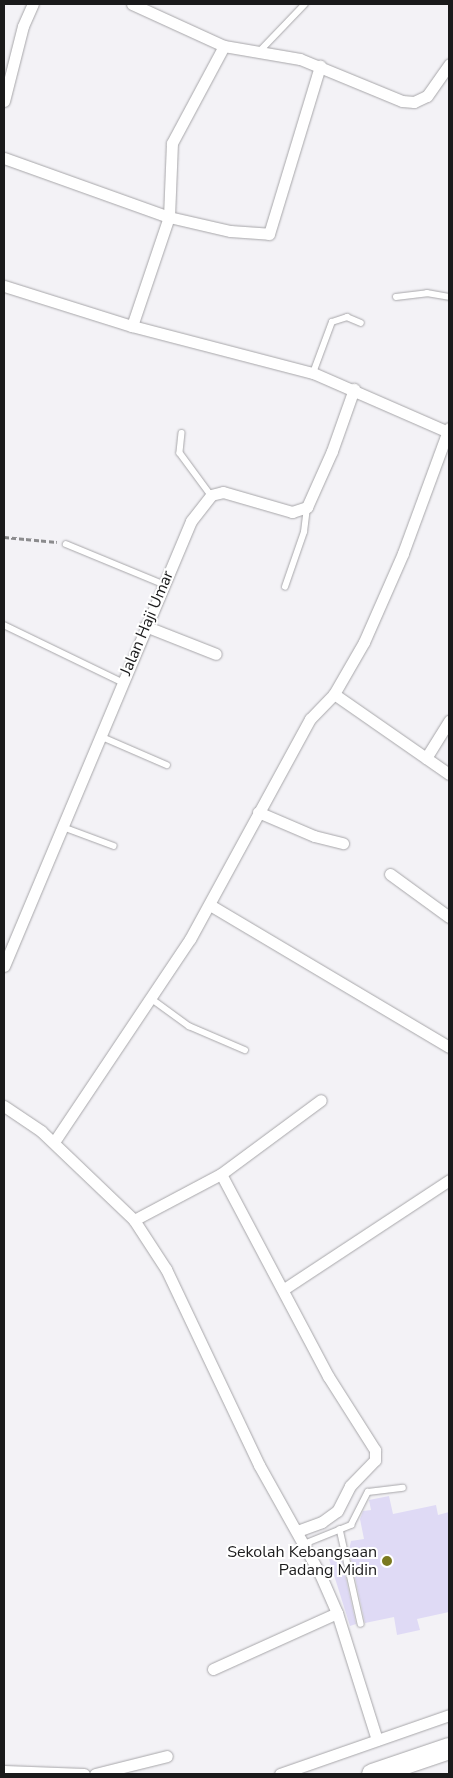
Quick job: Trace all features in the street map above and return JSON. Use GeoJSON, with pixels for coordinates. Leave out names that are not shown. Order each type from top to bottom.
{"type":"FeatureCollection","features":[{"type":"Feature","properties":{"kind":"highway"},"geometry":{"type":"LineString","coordinates":[[372,1774],[449,1748]]}},
{"type":"Feature","properties":{"kind":"street"},"geometry":{"type":"LineString","coordinates":[[4,101],[23,26],[33,4]]}},
{"type":"Feature","properties":{"kind":"street"},"geometry":{"type":"LineString","coordinates":[[132,4],[224,46],[320,66],[402,101],[414,102],[437,85],[449,64]]}},
{"type":"Feature","properties":{"kind":"street"},"geometry":{"type":"LineString","coordinates":[[132,326],[169,218],[172,143],[224,46]]}},
{"type":"Feature","properties":{"kind":"street"},"geometry":{"type":"LineString","coordinates":[[4,158],[169,218],[230,231],[269,234],[320,66]]}},
{"type":"Feature","properties":{"kind":"street"},"geometry":{"type":"LineString","coordinates":[[4,286],[132,326],[313,373],[448,430],[384,599],[334,694],[310,719],[258,812],[210,905],[152,999],[54,1142]]}},
{"type":"Feature","properties":{"kind":"street"},"geometry":{"type":"LineString","coordinates":[[211,495],[237,495],[292,512],[307,507],[332,451],[354,389]]}},
{"type":"Feature","properties":{"kind":"street","name":"Jalan Haji Umar"},"geometry":{"type":"LineString","coordinates":[[4,966],[163,584],[191,521],[211,495]]}},
{"type":"Feature","properties":{"kind":"street"},"geometry":{"type":"LineString","coordinates":[[145,626],[216,654]]}},
{"type":"Feature","properties":{"kind":"street"},"geometry":{"type":"LineString","coordinates":[[334,694],[449,774]]}},
{"type":"Feature","properties":{"kind":"street"},"geometry":{"type":"LineString","coordinates":[[426,758],[449,721]]}},
{"type":"Feature","properties":{"kind":"street"},"geometry":{"type":"LineString","coordinates":[[258,812],[314,836],[343,843]]}},
{"type":"Feature","properties":{"kind":"street"},"geometry":{"type":"LineString","coordinates":[[390,874],[449,917]]}},
{"type":"Feature","properties":{"kind":"street"},"geometry":{"type":"LineString","coordinates":[[210,905],[449,1047]]}},
{"type":"Feature","properties":{"kind":"street"},"geometry":{"type":"LineString","coordinates":[[134,1220],[221,1174],[321,1100]]}},
{"type":"Feature","properties":{"kind":"street"},"geometry":{"type":"LineString","coordinates":[[4,1106],[54,1142],[134,1220],[166,1269],[260,1465],[304,1544],[337,1613],[377,1740]]}},
{"type":"Feature","properties":{"kind":"street"},"geometry":{"type":"LineString","coordinates":[[221,1174],[284,1289],[328,1376],[375,1450],[375,1460],[350,1486],[337,1511],[322,1522],[297,1531]]}},
{"type":"Feature","properties":{"kind":"street"},"geometry":{"type":"LineString","coordinates":[[284,1289],[449,1180]]}},
{"type":"Feature","properties":{"kind":"street"},"geometry":{"type":"LineString","coordinates":[[213,1668],[337,1613]]}},
{"type":"Feature","properties":{"kind":"street"},"geometry":{"type":"LineString","coordinates":[[280,1774],[449,1715]]}},
{"type":"Feature","properties":{"kind":"street"},"geometry":{"type":"LineString","coordinates":[[96,1774],[167,1756]]}},
{"type":"Feature","properties":{"kind":"street"},"geometry":{"type":"LineString","coordinates":[[4,1771],[84,1774]]}},
{"type":"Feature","properties":{"kind":"lane"},"geometry":{"type":"LineString","coordinates":[[259,52],[305,4]]}},
{"type":"Feature","properties":{"kind":"lane"},"geometry":{"type":"LineString","coordinates":[[396,297],[427,293],[449,297]]}},
{"type":"Feature","properties":{"kind":"lane"},"geometry":{"type":"LineString","coordinates":[[313,373],[332,322],[347,317],[361,323]]}},
{"type":"Feature","properties":{"kind":"lane"},"geometry":{"type":"LineString","coordinates":[[182,433],[180,453],[211,495]]}},
{"type":"Feature","properties":{"kind":"lane"},"geometry":{"type":"LineString","coordinates":[[285,587],[304,532],[307,507]]}},
{"type":"Feature","properties":{"kind":"lane"},"geometry":{"type":"LineString","coordinates":[[66,544],[163,584]]}},
{"type":"Feature","properties":{"kind":"lane"},"geometry":{"type":"LineString","coordinates":[[4,625],[122,682]]}},
{"type":"Feature","properties":{"kind":"lane"},"geometry":{"type":"LineString","coordinates":[[100,736],[167,764]]}},
{"type":"Feature","properties":{"kind":"lane"},"geometry":{"type":"LineString","coordinates":[[63,827],[114,846]]}},
{"type":"Feature","properties":{"kind":"lane"},"geometry":{"type":"LineString","coordinates":[[152,999],[190,1026],[245,1050]]}},
{"type":"Feature","properties":{"kind":"lane"},"geometry":{"type":"LineString","coordinates":[[304,1544],[350,1525],[365,1495],[403,1488]]}},
{"type":"Feature","properties":{"kind":"lane"},"geometry":{"type":"LineString","coordinates":[[340,1529],[361,1624]]}},
{"type":"Feature","properties":{"kind":"path"},"geometry":{"type":"LineString","coordinates":[[4,537],[66,544]]}},
{"type":"Feature","properties":{"kind":"building"},"geometry":{"type":"Polygon","coordinates":[[[389,1496],[393,1514],[436,1505],[438,1515],[449,1512],[449,1612],[417,1619],[420,1630],[397,1635],[394,1617],[365,1623],[349,1550],[351,1541],[364,1539],[360,1519],[363,1511],[371,1510],[369,1500],[389,1496]]]}},
{"type":"Feature","properties":{"kind":"building"},"geometry":{"type":"Polygon","coordinates":[[[340,1552],[356,1624],[350,1626],[328,1556],[340,1552]]]}},
{"type":"Feature","properties":{"kind":"place","name":"Sekolah Kebangsaan Padang Midin"},"geometry":{"type":"Point","coordinates":[387,1561]}}]}
